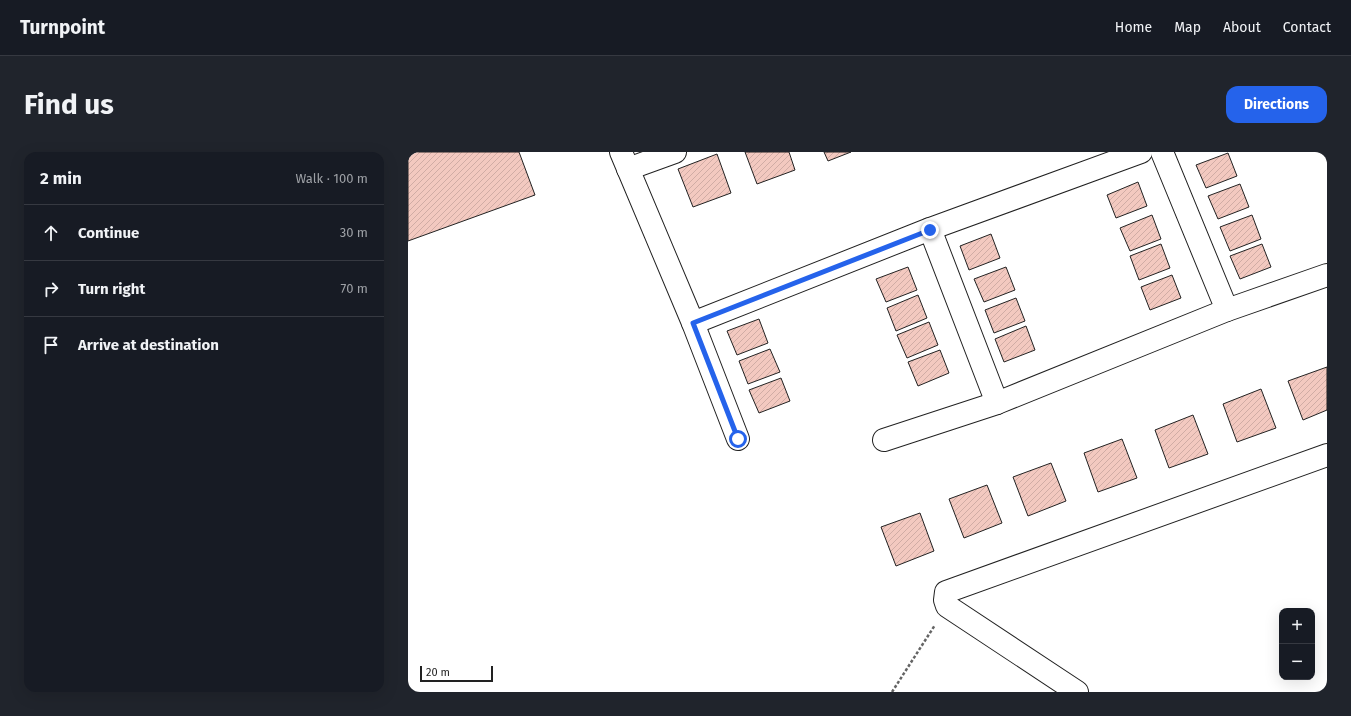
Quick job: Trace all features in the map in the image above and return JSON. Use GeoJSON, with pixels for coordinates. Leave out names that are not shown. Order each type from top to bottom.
{"type":"FeatureCollection","features":[{"type":"Feature","properties":{"kind":"street"},"geometry":{"type":"LineString","coordinates":[[675,152],[624,161],[693,323],[738,439]]}},
{"type":"Feature","properties":{"kind":"street"},"geometry":{"type":"LineString","coordinates":[[693,323],[930,230],[1141,152]]}},
{"type":"Feature","properties":{"kind":"street"},"geometry":{"type":"LineString","coordinates":[[1162,152],[1228,310]]}},
{"type":"Feature","properties":{"kind":"street"},"geometry":{"type":"LineString","coordinates":[[930,230],[997,403]]}},
{"type":"Feature","properties":{"kind":"street"},"geometry":{"type":"LineString","coordinates":[[884,440],[997,403],[1228,310],[1327,274]]}},
{"type":"Feature","properties":{"kind":"street"},"geometry":{"type":"LineString","coordinates":[[1077,692],[947,606],[945,600],[946,592],[1327,455]]}},
{"type":"Feature","properties":{"kind":"path"},"geometry":{"type":"LineString","coordinates":[[892,692],[947,606]]}},
{"type":"Feature","properties":{"kind":"building"},"geometry":{"type":"Polygon","coordinates":[[[519,152],[535,195],[408,241],[408,153],[519,152]]]}},
{"type":"Feature","properties":{"kind":"building"},"geometry":{"type":"Polygon","coordinates":[[[745,152],[789,152],[795,170],[757,184],[745,152]]]}},
{"type":"Feature","properties":{"kind":"building"},"geometry":{"type":"Polygon","coordinates":[[[824,152],[851,152],[828,161],[824,152]]]}},
{"type":"Feature","properties":{"kind":"building"},"geometry":{"type":"Polygon","coordinates":[[[1228,153],[1237,176],[1206,188],[1196,165],[1228,153]]]}},
{"type":"Feature","properties":{"kind":"building"},"geometry":{"type":"Polygon","coordinates":[[[717,154],[731,193],[693,207],[678,169],[717,154]]]}},
{"type":"Feature","properties":{"kind":"building"},"geometry":{"type":"Polygon","coordinates":[[[1138,182],[1147,206],[1116,218],[1107,195],[1138,182]]]}},
{"type":"Feature","properties":{"kind":"building"},"geometry":{"type":"Polygon","coordinates":[[[1240,184],[1249,207],[1218,219],[1208,196],[1240,184]]]}},
{"type":"Feature","properties":{"kind":"building"},"geometry":{"type":"Polygon","coordinates":[[[1152,215],[1161,239],[1130,251],[1120,228],[1152,215]]]}},
{"type":"Feature","properties":{"kind":"building"},"geometry":{"type":"Polygon","coordinates":[[[1252,215],[1261,239],[1230,251],[1220,227],[1252,215]]]}},
{"type":"Feature","properties":{"kind":"building"},"geometry":{"type":"Polygon","coordinates":[[[991,234],[1000,258],[969,270],[960,246],[991,234]]]}},
{"type":"Feature","properties":{"kind":"building"},"geometry":{"type":"Polygon","coordinates":[[[1161,244],[1170,268],[1139,280],[1130,256],[1161,244]]]}},
{"type":"Feature","properties":{"kind":"building"},"geometry":{"type":"Polygon","coordinates":[[[1262,244],[1271,267],[1240,279],[1230,256],[1262,244]]]}},
{"type":"Feature","properties":{"kind":"building"},"geometry":{"type":"Polygon","coordinates":[[[908,267],[917,290],[886,302],[876,279],[908,267]]]}},
{"type":"Feature","properties":{"kind":"building"},"geometry":{"type":"Polygon","coordinates":[[[1006,267],[1015,290],[984,302],[974,279],[1006,267]]]}},
{"type":"Feature","properties":{"kind":"building"},"geometry":{"type":"Polygon","coordinates":[[[1172,275],[1181,298],[1150,310],[1141,287],[1172,275]]]}},
{"type":"Feature","properties":{"kind":"building"},"geometry":{"type":"Polygon","coordinates":[[[918,295],[927,318],[896,331],[887,308],[918,295]]]}},
{"type":"Feature","properties":{"kind":"building"},"geometry":{"type":"Polygon","coordinates":[[[1016,298],[1025,321],[994,333],[985,310],[1016,298]]]}},
{"type":"Feature","properties":{"kind":"building"},"geometry":{"type":"Polygon","coordinates":[[[759,319],[768,343],[737,355],[727,331],[759,319]]]}},
{"type":"Feature","properties":{"kind":"building"},"geometry":{"type":"Polygon","coordinates":[[[929,322],[938,345],[907,358],[897,335],[929,322]]]}},
{"type":"Feature","properties":{"kind":"building"},"geometry":{"type":"Polygon","coordinates":[[[1026,326],[1035,350],[1004,362],[995,339],[1026,326]]]}},
{"type":"Feature","properties":{"kind":"building"},"geometry":{"type":"Polygon","coordinates":[[[770,349],[780,372],[748,384],[739,361],[770,349]]]}},
{"type":"Feature","properties":{"kind":"building"},"geometry":{"type":"Polygon","coordinates":[[[940,350],[949,373],[918,386],[908,362],[940,350]]]}},
{"type":"Feature","properties":{"kind":"building"},"geometry":{"type":"Polygon","coordinates":[[[1327,367],[1327,410],[1303,420],[1288,381],[1327,367]]]}},
{"type":"Feature","properties":{"kind":"building"},"geometry":{"type":"Polygon","coordinates":[[[781,378],[790,401],[759,413],[749,390],[781,378]]]}},
{"type":"Feature","properties":{"kind":"building"},"geometry":{"type":"Polygon","coordinates":[[[1261,389],[1276,428],[1237,442],[1223,404],[1261,389]]]}},
{"type":"Feature","properties":{"kind":"building"},"geometry":{"type":"Polygon","coordinates":[[[1193,415],[1208,454],[1169,468],[1155,430],[1193,415]]]}},
{"type":"Feature","properties":{"kind":"building"},"geometry":{"type":"Polygon","coordinates":[[[1122,439],[1137,478],[1098,492],[1084,453],[1122,439]]]}},
{"type":"Feature","properties":{"kind":"building"},"geometry":{"type":"Polygon","coordinates":[[[1051,463],[1066,501],[1028,516],[1013,477],[1051,463]]]}},
{"type":"Feature","properties":{"kind":"building"},"geometry":{"type":"Polygon","coordinates":[[[987,485],[1002,523],[964,538],[949,499],[987,485]]]}},
{"type":"Feature","properties":{"kind":"building"},"geometry":{"type":"Polygon","coordinates":[[[920,513],[934,551],[896,566],[881,527],[920,513]]]}},
{"type":"Feature","properties":{"kind":"route"},"geometry":{"type":"LineString","coordinates":[[738,439],[693,323],[930,230]]}}]}
